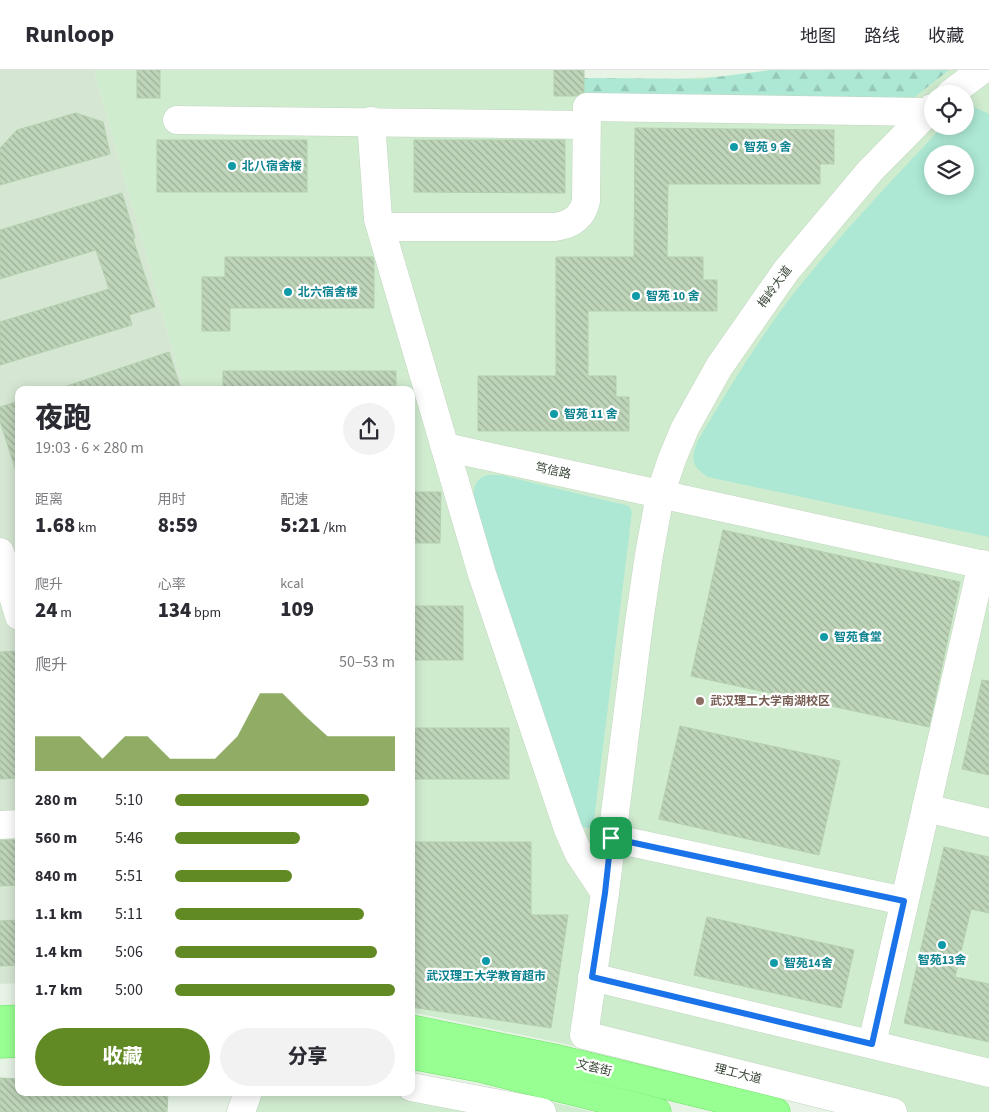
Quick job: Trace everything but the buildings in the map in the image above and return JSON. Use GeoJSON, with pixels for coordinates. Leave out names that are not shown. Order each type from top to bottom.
{"type":"FeatureCollection","features":[{"type":"Feature","properties":{"kind":"main road"},"geometry":{"type":"LineString","coordinates":[[0,1020],[15,1019]]}},
{"type":"Feature","properties":{"kind":"main road","name":"文荟街"},"geometry":{"type":"LineString","coordinates":[[415,1030],[558,1059],[776,1112]]}},
{"type":"Feature","properties":{"kind":"main road"},"geometry":{"type":"LineString","coordinates":[[0,1044],[15,1043]]}},
{"type":"Feature","properties":{"kind":"main road"},"geometry":{"type":"LineString","coordinates":[[415,1056],[480,1068],[657,1112]]}},
{"type":"Feature","properties":{"kind":"street"},"geometry":{"type":"LineString","coordinates":[[381,227],[554,227],[570,223],[582,213],[586,201],[587,107],[924,110]]}},
{"type":"Feature","properties":{"kind":"street","name":"梅岭大道"},"geometry":{"type":"LineString","coordinates":[[584,1035],[605,893],[639,623],[660,495],[675,452],[693,414],[719,368],[763,302],[850,193],[924,116]]}},
{"type":"Feature","properties":{"kind":"street"},"geometry":{"type":"LineString","coordinates":[[177,120],[586,124]]}},
{"type":"Feature","properties":{"kind":"street"},"geometry":{"type":"LineString","coordinates":[[371,121],[378,219],[482,574],[568,830],[579,854],[605,893]]}},
{"type":"Feature","properties":{"kind":"street","name":"笃信路"},"geometry":{"type":"LineString","coordinates":[[445,447],[985,565]]}},
{"type":"Feature","properties":{"kind":"street"},"geometry":{"type":"LineString","coordinates":[[0,552],[15,603]]}},
{"type":"Feature","properties":{"kind":"street"},"geometry":{"type":"LineString","coordinates":[[872,1044],[904,901],[985,565]]}},
{"type":"Feature","properties":{"kind":"street"},"geometry":{"type":"LineString","coordinates":[[0,627],[15,626]]}},
{"type":"Feature","properties":{"kind":"street"},"geometry":{"type":"LineString","coordinates":[[926,808],[989,823]]}},
{"type":"Feature","properties":{"kind":"street"},"geometry":{"type":"LineString","coordinates":[[0,825],[15,824]]}},
{"type":"Feature","properties":{"kind":"street"},"geometry":{"type":"LineString","coordinates":[[611,838],[904,901]]}},
{"type":"Feature","properties":{"kind":"street"},"geometry":{"type":"LineString","coordinates":[[592,977],[989,1072]]}},
{"type":"Feature","properties":{"kind":"street","name":"理工大道"},"geometry":{"type":"LineString","coordinates":[[584,1035],[893,1112]]}},
{"type":"Feature","properties":{"kind":"street"},"geometry":{"type":"LineString","coordinates":[[415,1087],[542,1112]]}},
{"type":"Feature","properties":{"kind":"street"},"geometry":{"type":"LineString","coordinates":[[241,1112],[247,1096]]}},
{"type":"Feature","properties":{"kind":"shaded area"},"geometry":{"type":"Polygon","coordinates":[[[0,70],[94,70],[183,386],[15,386],[15,983],[0,984],[0,70]]]}},
{"type":"Feature","properties":{"kind":"shaded area","name":"武汉理工大学南湖校区"},"geometry":{"type":"Polygon","coordinates":[[[94,70],[584,70],[584,78],[672,79],[728,76],[771,70],[989,70],[989,1112],[839,1112],[566,1044],[415,1013],[415,386],[183,386],[94,70]]]}},
{"type":"Feature","properties":{"kind":"shaded area"},"geometry":{"type":"Polygon","coordinates":[[[415,1092],[546,1101],[593,1112],[252,1112],[258,1096],[415,1096],[415,1092]]]}},
{"type":"Feature","properties":{"kind":"green space"},"geometry":{"type":"Polygon","coordinates":[[[771,70],[949,70],[930,85],[924,85],[924,90],[911,100],[584,96],[584,78],[701,79],[771,70]]]}},
{"type":"Feature","properties":{"kind":"green space"},"geometry":{"type":"Polygon","coordinates":[[[974,107],[989,114],[989,537],[708,477],[698,470],[693,458],[697,442],[743,366],[794,293],[848,229],[924,146],[924,195],[974,195],[974,145],[925,145],[935,135],[974,135],[974,107]]]}},
{"type":"Feature","properties":{"kind":"green space"},"geometry":{"type":"Polygon","coordinates":[[[487,475],[501,475],[629,506],[632,512],[593,828],[576,827],[475,504],[476,483],[487,475]]]}},
{"type":"Feature","properties":{"kind":"place","name":"智苑 9 舍"},"geometry":{"type":"Point","coordinates":[734,147]}},
{"type":"Feature","properties":{"kind":"place","name":"北八宿舍楼"},"geometry":{"type":"Point","coordinates":[232,166]}},
{"type":"Feature","properties":{"kind":"place","name":"北六宿舍楼"},"geometry":{"type":"Point","coordinates":[288,292]}},
{"type":"Feature","properties":{"kind":"place","name":"智苑 10 舍"},"geometry":{"type":"Point","coordinates":[636,296]}},
{"type":"Feature","properties":{"kind":"place","name":"智苑 11 舍"},"geometry":{"type":"Point","coordinates":[554,414]}},
{"type":"Feature","properties":{"kind":"place","name":"智苑食堂"},"geometry":{"type":"Point","coordinates":[824,637]}},
{"type":"Feature","properties":{"kind":"place","name":"武汉理工大学南湖校区"},"geometry":{"type":"Point","coordinates":[700,701]}},
{"type":"Feature","properties":{"kind":"place","name":"智苑13舍"},"geometry":{"type":"Point","coordinates":[942,945]}},
{"type":"Feature","properties":{"kind":"place","name":"武汉理工大学教育超市"},"geometry":{"type":"Point","coordinates":[486,961]}},
{"type":"Feature","properties":{"kind":"place","name":"智苑14舍"},"geometry":{"type":"Point","coordinates":[774,963]}},
{"type":"Feature","properties":{"kind":"route"},"geometry":{"type":"LineString","coordinates":[[611,838],[904,901],[872,1044],[592,977],[605,893],[611,838]]}}]}
